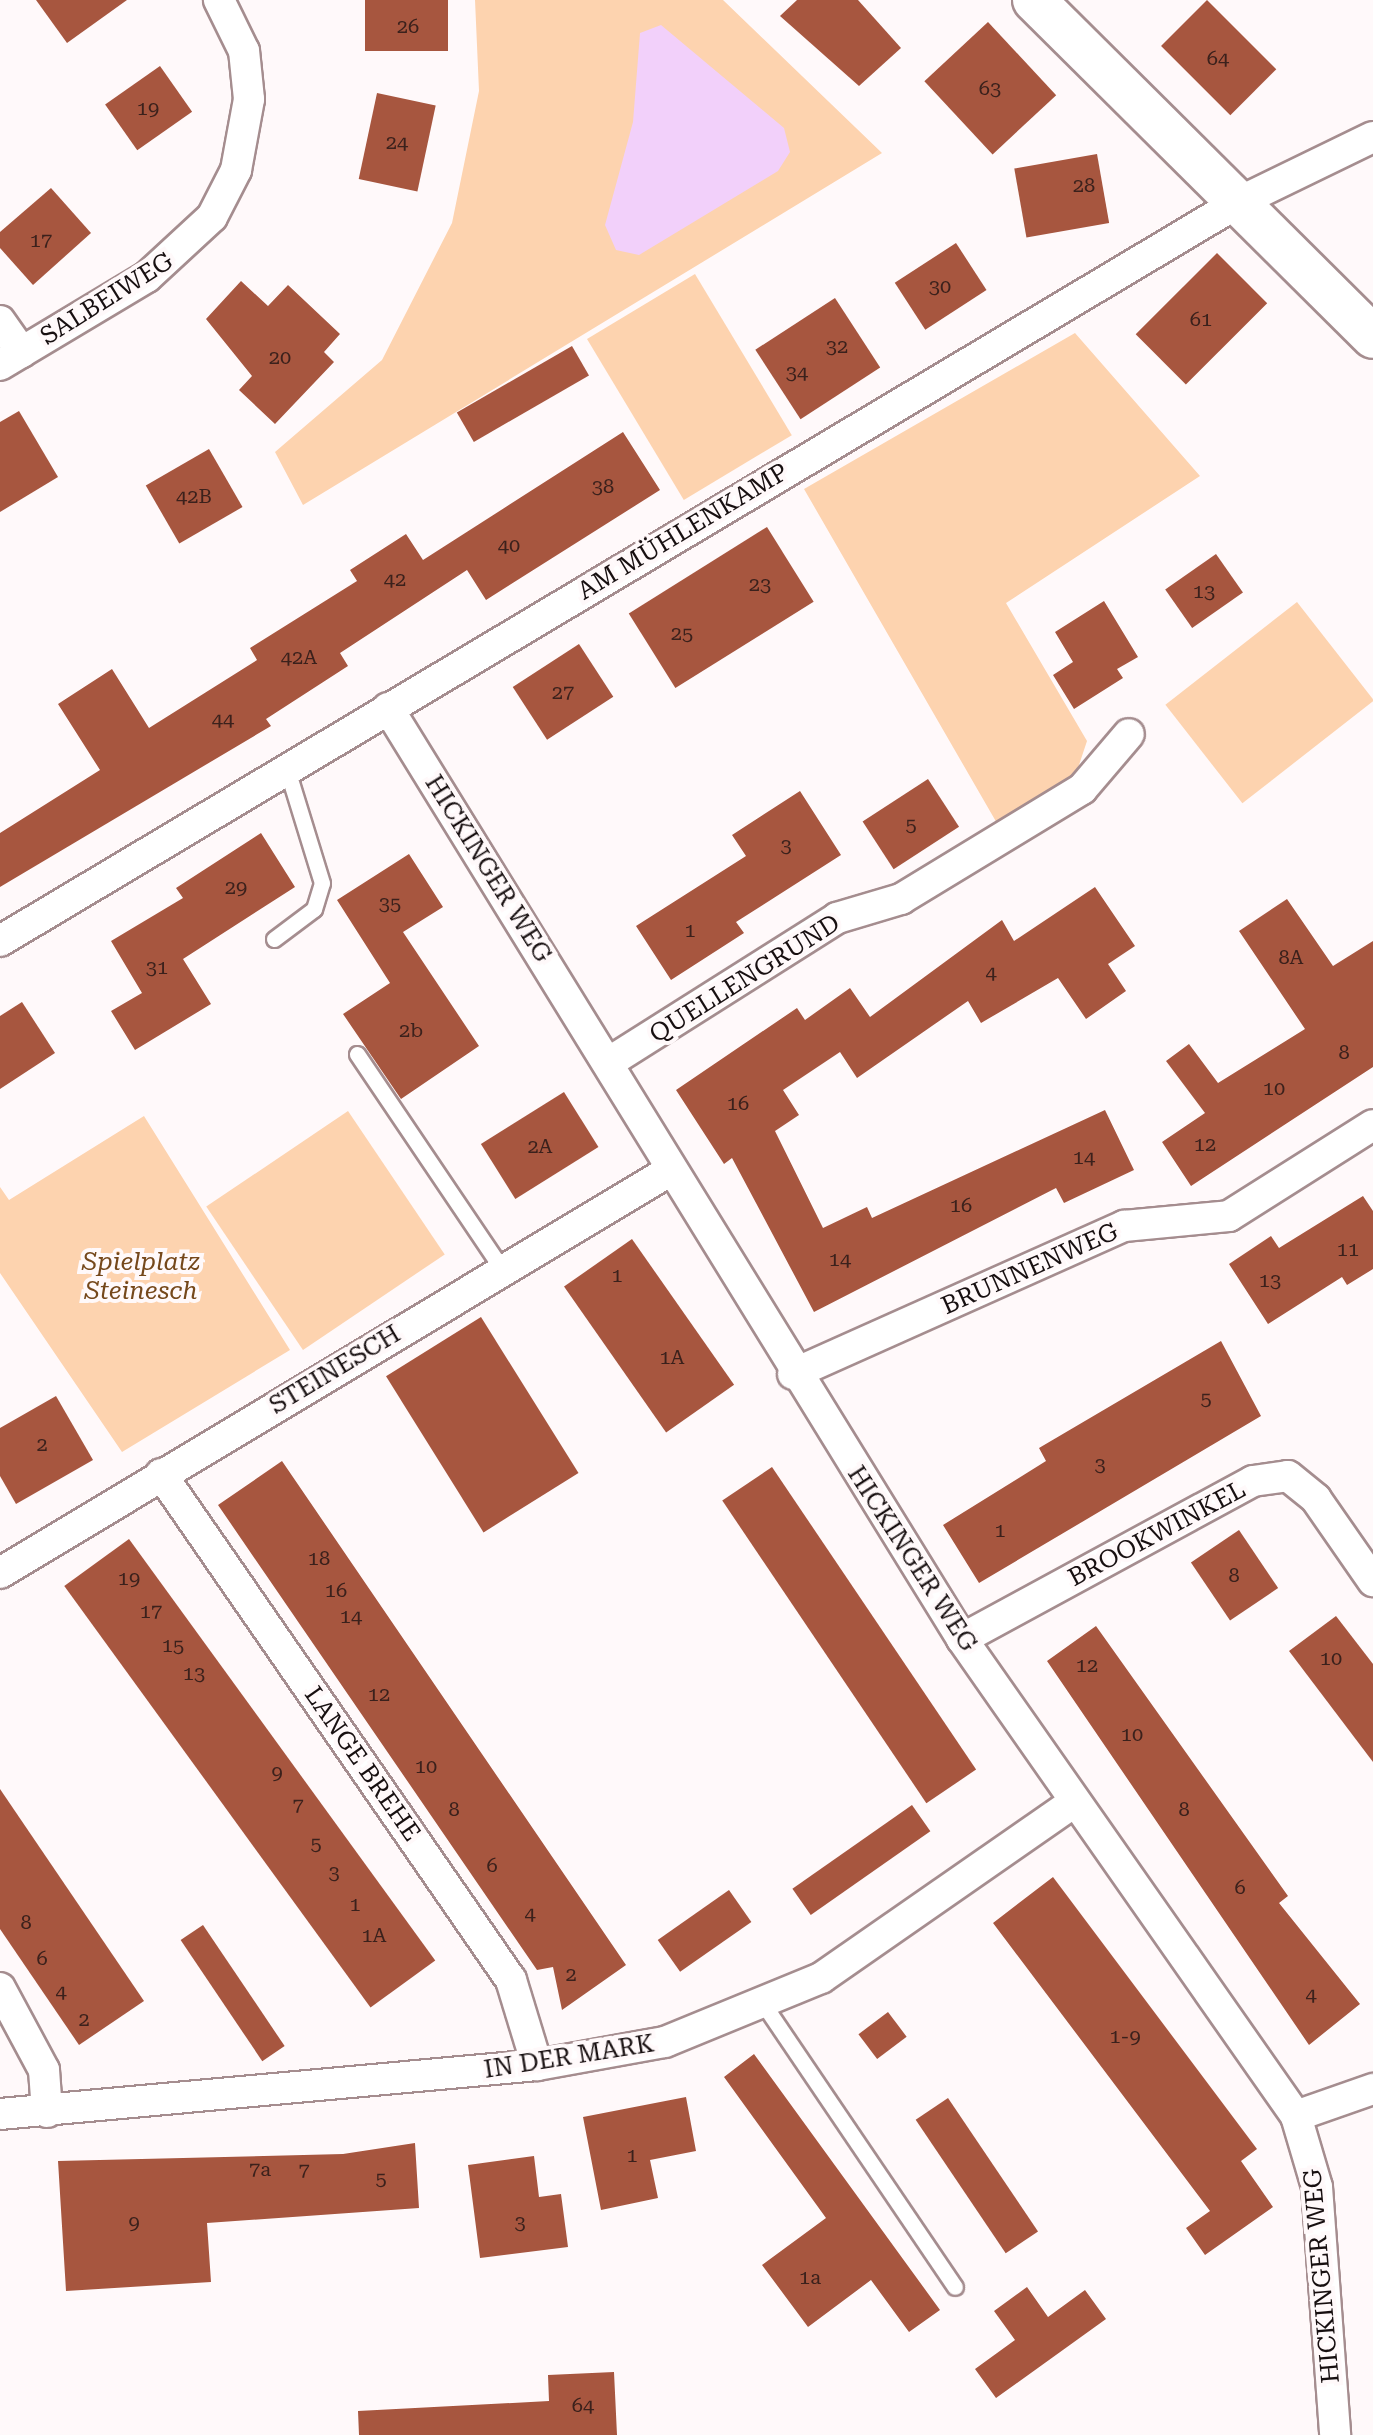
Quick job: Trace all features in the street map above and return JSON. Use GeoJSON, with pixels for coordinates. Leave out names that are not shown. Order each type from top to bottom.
{"type":"FeatureCollection","features":[{"type":"Feature","properties":{"kind":"street","name":"SALBEIWEG"},"geometry":{"type":"LineString","coordinates":[[11,359],[146,278],[212,217],[236,170],[248,99],[244,51],[218,0]]}},
{"type":"Feature","properties":{"kind":"street"},"geometry":{"type":"LineString","coordinates":[[1034,0],[1373,336]]}},
{"type":"Feature","properties":{"kind":"street","name":"AM MÜHLENKAMP"},"geometry":{"type":"LineString","coordinates":[[0,941],[1236,202],[1373,137]]}},
{"type":"Feature","properties":{"kind":"street"},"geometry":{"type":"LineString","coordinates":[[0,321],[11,359]]}},
{"type":"Feature","properties":{"kind":"street","name":"HICKINGER WEG"},"geometry":{"type":"LineString","coordinates":[[388,708],[608,1063],[794,1374],[962,1639],[1073,1804],[1296,2116],[1317,2187],[1336,2435]]}},
{"type":"Feature","properties":{"kind":"street","name":"QUELLENGRUND"},"geometry":{"type":"LineString","coordinates":[[608,1063],[837,918],[901,899],[1082,788],[1128,734]]}},
{"type":"Feature","properties":{"kind":"street","name":"BRUNNENWEG"},"geometry":{"type":"LineString","coordinates":[[794,1374],[1124,1226],[1229,1216],[1373,1125]]}},
{"type":"Feature","properties":{"kind":"street","name":"STEINESCH"},"geometry":{"type":"LineString","coordinates":[[0,1573],[670,1170]]}},
{"type":"Feature","properties":{"kind":"street","name":"LANGE BREHE"},"geometry":{"type":"LineString","coordinates":[[161,1474],[511,1980],[537,2066]]}},
{"type":"Feature","properties":{"kind":"street","name":"BROOKWINKEL"},"geometry":{"type":"LineString","coordinates":[[962,1639],[1270,1479],[1288,1476],[1316,1498],[1373,1581]]}},
{"type":"Feature","properties":{"kind":"street","name":"IN DER MARK"},"geometry":{"type":"LineString","coordinates":[[0,2114],[537,2066],[665,2042],[820,1978],[1073,1804]]}},
{"type":"Feature","properties":{"kind":"street"},"geometry":{"type":"LineString","coordinates":[[0,1988],[44,2070],[47,2112]]}},
{"type":"Feature","properties":{"kind":"street"},"geometry":{"type":"LineString","coordinates":[[1296,2116],[1373,2089]]}},
{"type":"Feature","properties":{"kind":"lane"},"geometry":{"type":"LineString","coordinates":[[274,940],[314,909],[322,883],[287,768]]}},
{"type":"Feature","properties":{"kind":"lane"},"geometry":{"type":"LineString","coordinates":[[357,1054],[502,1270]]}},
{"type":"Feature","properties":{"kind":"lane"},"geometry":{"type":"LineString","coordinates":[[762,2002],[955,2287]]}},
{"type":"Feature","properties":{"kind":"green space"},"geometry":{"type":"Polygon","coordinates":[[[475,0],[723,0],[882,153],[303,505],[275,452],[382,360],[452,223],[479,91],[475,0]]]}},
{"type":"Feature","properties":{"kind":"green space"},"geometry":{"type":"Polygon","coordinates":[[[695,274],[792,435],[684,500],[587,339],[695,274]]]}},
{"type":"Feature","properties":{"kind":"green space"},"geometry":{"type":"Polygon","coordinates":[[[1075,333],[1200,476],[1006,603],[1087,741],[1076,774],[998,825],[804,489],[1075,333]]]}},
{"type":"Feature","properties":{"kind":"green space"},"geometry":{"type":"Polygon","coordinates":[[[1297,602],[1373,701],[1242,803],[1165,705],[1297,602]]]}},
{"type":"Feature","properties":{"kind":"green space"},"geometry":{"type":"Polygon","coordinates":[[[348,1111],[445,1254],[303,1350],[206,1207],[348,1111]]]}},
{"type":"Feature","properties":{"kind":"green space","name":"Spielplatz Steinesch"},"geometry":{"type":"Polygon","coordinates":[[[144,1116],[290,1350],[122,1452],[0,1273],[0,1187],[9,1200],[144,1116]]]}},
{"type":"Feature","properties":{"kind":"shaded area"},"geometry":{"type":"Polygon","coordinates":[[[661,25],[784,128],[790,152],[778,171],[639,255],[616,250],[605,225],[633,122],[640,33],[661,25]]]}},
{"type":"Feature","properties":{"kind":"building"},"geometry":{"type":"Polygon","coordinates":[[[36,0],[127,0],[67,43],[36,0]]]}},
{"type":"Feature","properties":{"kind":"building"},"geometry":{"type":"Polygon","coordinates":[[[365,0],[448,0],[448,51],[365,51],[365,0]]]}},
{"type":"Feature","properties":{"kind":"building"},"geometry":{"type":"Polygon","coordinates":[[[797,0],[858,0],[901,48],[859,86],[780,16],[797,0]]]}},
{"type":"Feature","properties":{"kind":"building"},"geometry":{"type":"Polygon","coordinates":[[[1207,0],[1276,69],[1230,115],[1161,46],[1207,0]]]}},
{"type":"Feature","properties":{"kind":"building"},"geometry":{"type":"Polygon","coordinates":[[[988,22],[1056,95],[993,154],[924,81],[988,22]]]}},
{"type":"Feature","properties":{"kind":"building"},"geometry":{"type":"Polygon","coordinates":[[[160,66],[192,112],[137,150],[105,104],[160,66]]]}},
{"type":"Feature","properties":{"kind":"building"},"geometry":{"type":"Polygon","coordinates":[[[377,93],[436,105],[417,192],[359,179],[377,93]]]}},
{"type":"Feature","properties":{"kind":"building"},"geometry":{"type":"Polygon","coordinates":[[[1097,154],[1109,223],[1026,238],[1014,169],[1097,154]]]}},
{"type":"Feature","properties":{"kind":"building"},"geometry":{"type":"Polygon","coordinates":[[[51,188],[91,233],[33,285],[0,248],[0,232],[51,188]]]}},
{"type":"Feature","properties":{"kind":"building"},"geometry":{"type":"Polygon","coordinates":[[[956,243],[986,290],[925,330],[895,283],[956,243]]]}},
{"type":"Feature","properties":{"kind":"building"},"geometry":{"type":"Polygon","coordinates":[[[1217,253],[1267,303],[1186,385],[1136,334],[1217,253]]]}},
{"type":"Feature","properties":{"kind":"building"},"geometry":{"type":"Polygon","coordinates":[[[241,281],[268,306],[288,285],[340,334],[324,352],[334,362],[275,424],[239,390],[252,376],[206,319],[241,281]]]}},
{"type":"Feature","properties":{"kind":"building"},"geometry":{"type":"Polygon","coordinates":[[[835,298],[880,368],[801,419],[755,350],[835,298]]]}},
{"type":"Feature","properties":{"kind":"building"},"geometry":{"type":"Polygon","coordinates":[[[572,346],[589,375],[474,442],[457,413],[572,346]]]}},
{"type":"Feature","properties":{"kind":"building"},"geometry":{"type":"Polygon","coordinates":[[[19,411],[58,477],[0,512],[0,422],[19,411]]]}},
{"type":"Feature","properties":{"kind":"building"},"geometry":{"type":"Polygon","coordinates":[[[623,432],[660,490],[486,600],[467,570],[340,653],[348,666],[266,719],[271,726],[0,887],[0,833],[100,770],[58,704],[112,669],[149,728],[257,660],[250,648],[357,581],[350,570],[406,534],[423,560],[623,432]]]}},
{"type":"Feature","properties":{"kind":"building"},"geometry":{"type":"Polygon","coordinates":[[[209,449],[242,507],[179,544],[146,485],[209,449]]]}},
{"type":"Feature","properties":{"kind":"building"},"geometry":{"type":"Polygon","coordinates":[[[767,527],[814,602],[675,688],[629,613],[767,527]]]}},
{"type":"Feature","properties":{"kind":"building"},"geometry":{"type":"Polygon","coordinates":[[[1216,554],[1243,593],[1192,628],[1165,590],[1216,554]]]}},
{"type":"Feature","properties":{"kind":"building"},"geometry":{"type":"Polygon","coordinates":[[[1104,601],[1138,657],[1117,669],[1123,678],[1074,709],[1053,675],[1073,662],[1055,632],[1104,601]]]}},
{"type":"Feature","properties":{"kind":"building"},"geometry":{"type":"Polygon","coordinates":[[[579,644],[613,697],[547,740],[513,687],[579,644]]]}},
{"type":"Feature","properties":{"kind":"building"},"geometry":{"type":"Polygon","coordinates":[[[928,779],[959,827],[894,869],[863,821],[928,779]]]}},
{"type":"Feature","properties":{"kind":"building"},"geometry":{"type":"Polygon","coordinates":[[[800,791],[841,855],[736,922],[744,933],[671,980],[636,926],[746,856],[732,835],[800,791]]]}},
{"type":"Feature","properties":{"kind":"building"},"geometry":{"type":"Polygon","coordinates":[[[261,833],[295,887],[183,959],[211,1004],[135,1050],[111,1011],[142,993],[111,941],[183,898],[176,888],[261,833]]]}},
{"type":"Feature","properties":{"kind":"building"},"geometry":{"type":"Polygon","coordinates":[[[409,854],[443,907],[403,932],[479,1046],[401,1099],[343,1014],[390,983],[337,900],[409,854]]]}},
{"type":"Feature","properties":{"kind":"building"},"geometry":{"type":"Polygon","coordinates":[[[1095,887],[1135,946],[1108,964],[1126,991],[1086,1019],[1058,978],[981,1023],[968,1001],[857,1078],[840,1052],[783,1090],[799,1115],[775,1131],[823,1228],[867,1207],[872,1218],[1105,1110],[1134,1170],[1064,1203],[1056,1188],[814,1312],[732,1158],[724,1164],[676,1090],[797,1008],[805,1020],[850,988],[870,1017],[1002,920],[1014,941],[1095,887]]]}},
{"type":"Feature","properties":{"kind":"building"},"geometry":{"type":"Polygon","coordinates":[[[1287,899],[1333,966],[1373,941],[1373,1067],[1191,1186],[1162,1142],[1205,1113],[1166,1061],[1189,1044],[1218,1083],[1305,1029],[1239,931],[1287,899]]]}},
{"type":"Feature","properties":{"kind":"building"},"geometry":{"type":"Polygon","coordinates":[[[22,1002],[55,1053],[0,1089],[0,1016],[22,1002]]]}},
{"type":"Feature","properties":{"kind":"building"},"geometry":{"type":"Polygon","coordinates":[[[564,1092],[598,1147],[515,1199],[481,1144],[564,1092]]]}},
{"type":"Feature","properties":{"kind":"building"},"geometry":{"type":"Polygon","coordinates":[[[1363,1196],[1373,1211],[1373,1269],[1347,1285],[1342,1277],[1268,1324],[1229,1264],[1271,1236],[1279,1248],[1363,1196]]]}},
{"type":"Feature","properties":{"kind":"building"},"geometry":{"type":"Polygon","coordinates":[[[632,1239],[734,1385],[666,1432],[564,1287],[632,1239]]]}},
{"type":"Feature","properties":{"kind":"building"},"geometry":{"type":"Polygon","coordinates":[[[481,1317],[579,1473],[484,1532],[386,1376],[481,1317]]]}},
{"type":"Feature","properties":{"kind":"building"},"geometry":{"type":"Polygon","coordinates":[[[1221,1341],[1261,1416],[979,1583],[943,1525],[1046,1461],[1039,1448],[1221,1341]]]}},
{"type":"Feature","properties":{"kind":"building"},"geometry":{"type":"Polygon","coordinates":[[[56,1396],[93,1460],[16,1504],[0,1476],[0,1428],[56,1396]]]}},
{"type":"Feature","properties":{"kind":"building"},"geometry":{"type":"Polygon","coordinates":[[[282,1461],[626,1965],[562,2010],[553,1967],[537,1970],[218,1505],[282,1461]]]}},
{"type":"Feature","properties":{"kind":"building"},"geometry":{"type":"Polygon","coordinates":[[[772,1467],[976,1770],[926,1803],[722,1501],[772,1467]]]}},
{"type":"Feature","properties":{"kind":"building"},"geometry":{"type":"Polygon","coordinates":[[[1239,1530],[1278,1588],[1230,1620],[1191,1562],[1239,1530]]]}},
{"type":"Feature","properties":{"kind":"building"},"geometry":{"type":"Polygon","coordinates":[[[129,1539],[435,1960],[371,2008],[64,1586],[129,1539]]]}},
{"type":"Feature","properties":{"kind":"building"},"geometry":{"type":"Polygon","coordinates":[[[1336,1616],[1373,1664],[1373,1762],[1289,1651],[1336,1616]]]}},
{"type":"Feature","properties":{"kind":"building"},"geometry":{"type":"Polygon","coordinates":[[[1096,1626],[1288,1896],[1279,1903],[1360,2004],[1309,2045],[1047,1661],[1096,1626]]]}},
{"type":"Feature","properties":{"kind":"building"},"geometry":{"type":"Polygon","coordinates":[[[0,1789],[144,2001],[79,2045],[0,1929],[0,1789]]]}},
{"type":"Feature","properties":{"kind":"building"},"geometry":{"type":"Polygon","coordinates":[[[912,1805],[930,1831],[811,1915],[792,1889],[912,1805]]]}},
{"type":"Feature","properties":{"kind":"building"},"geometry":{"type":"Polygon","coordinates":[[[1053,1877],[1257,2149],[1241,2161],[1273,2207],[1205,2255],[1186,2228],[1210,2211],[993,1923],[1053,1877]]]}},
{"type":"Feature","properties":{"kind":"building"},"geometry":{"type":"Polygon","coordinates":[[[729,1890],[751,1922],[680,1972],[658,1940],[729,1890]]]}},
{"type":"Feature","properties":{"kind":"building"},"geometry":{"type":"Polygon","coordinates":[[[203,1925],[285,2046],[262,2061],[181,1940],[203,1925]]]}},
{"type":"Feature","properties":{"kind":"building"},"geometry":{"type":"Polygon","coordinates":[[[888,2012],[907,2037],[877,2059],[858,2034],[888,2012]]]}},
{"type":"Feature","properties":{"kind":"building"},"geometry":{"type":"Polygon","coordinates":[[[754,2054],[940,2310],[909,2332],[871,2280],[808,2327],[762,2265],[826,2218],[724,2077],[754,2054]]]}},
{"type":"Feature","properties":{"kind":"building"},"geometry":{"type":"Polygon","coordinates":[[[686,2097],[696,2151],[650,2160],[658,2198],[601,2210],[583,2117],[686,2097]]]}},
{"type":"Feature","properties":{"kind":"building"},"geometry":{"type":"Polygon","coordinates":[[[948,2098],[1038,2231],[1006,2253],[916,2120],[948,2098]]]}},
{"type":"Feature","properties":{"kind":"building"},"geometry":{"type":"Polygon","coordinates":[[[415,2143],[419,2208],[207,2223],[211,2282],[66,2291],[58,2161],[343,2154],[415,2143]]]}},
{"type":"Feature","properties":{"kind":"building"},"geometry":{"type":"Polygon","coordinates":[[[534,2156],[539,2197],[561,2194],[568,2247],[480,2258],[468,2165],[534,2156]]]}},
{"type":"Feature","properties":{"kind":"building"},"geometry":{"type":"Polygon","coordinates":[[[1027,2287],[1048,2317],[1085,2290],[1106,2319],[996,2398],[975,2369],[1015,2340],[994,2311],[1027,2287]]]}},
{"type":"Feature","properties":{"kind":"building"},"geometry":{"type":"Polygon","coordinates":[[[614,2372],[617,2435],[359,2435],[358,2411],[549,2401],[548,2375],[614,2372]]]}}]}
